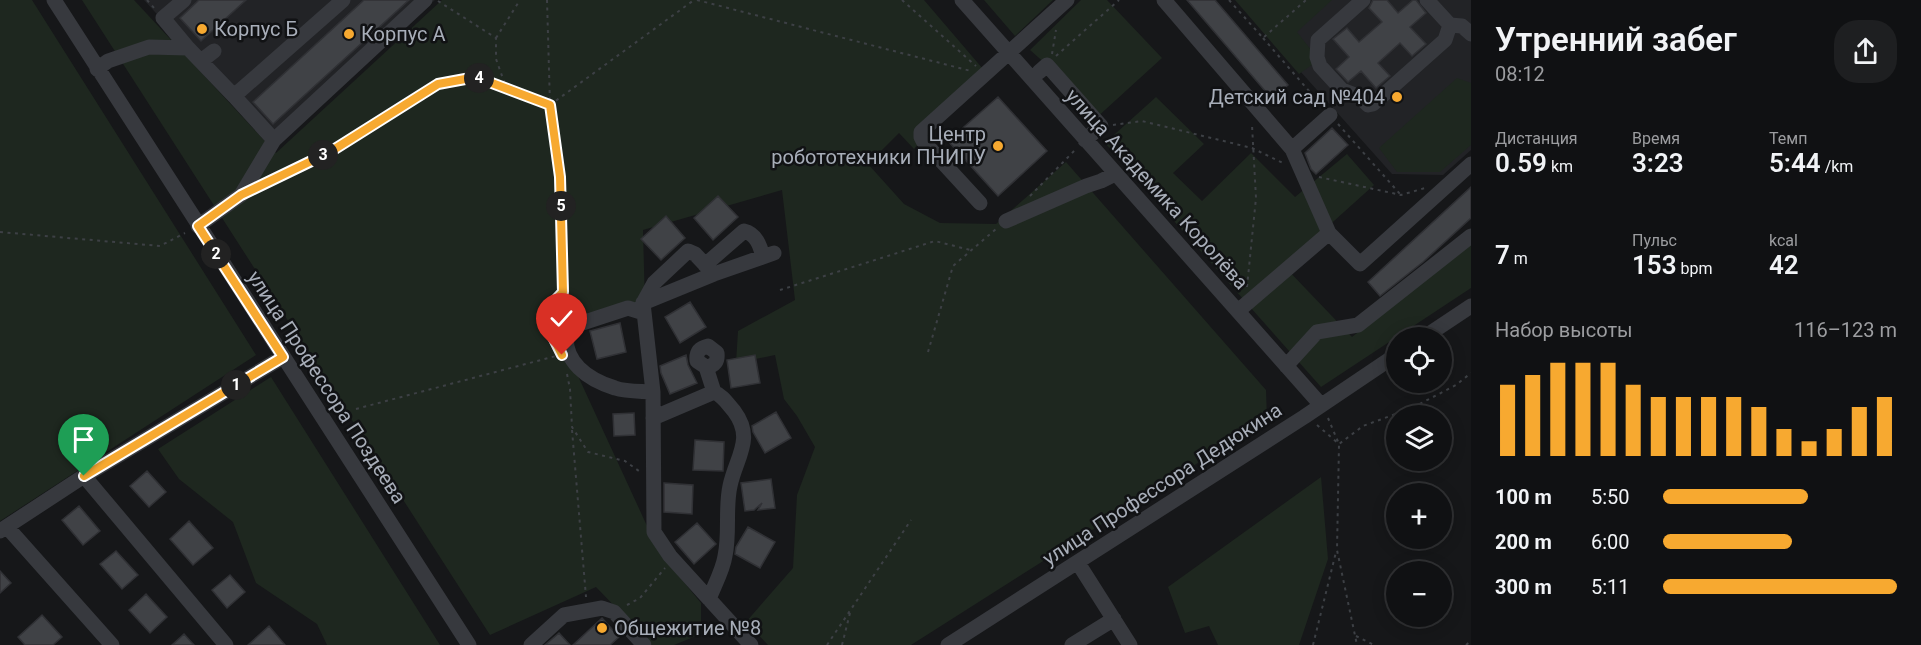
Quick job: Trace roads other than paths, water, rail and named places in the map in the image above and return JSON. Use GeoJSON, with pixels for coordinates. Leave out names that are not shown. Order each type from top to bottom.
{"type":"FeatureCollection","features":[{"type":"Feature","properties":{"kind":"street","name":"улица Профессора Поздеева"},"geometry":{"type":"LineString","coordinates":[[54,0],[469,645]]}},
{"type":"Feature","properties":{"kind":"street"},"geometry":{"type":"LineString","coordinates":[[184,0],[163,18],[274,141]]}},
{"type":"Feature","properties":{"kind":"street"},"geometry":{"type":"LineString","coordinates":[[234,96],[342,0]]}},
{"type":"Feature","properties":{"kind":"street"},"geometry":{"type":"LineString","coordinates":[[198,226],[241,195],[274,141],[425,0]]}},
{"type":"Feature","properties":{"kind":"street","name":"улица Академика Королёва"},"geometry":{"type":"LineString","coordinates":[[962,0],[1008,53],[1080,145],[1115,174],[1242,308],[1286,366],[1323,408]]}},
{"type":"Feature","properties":{"kind":"street"},"geometry":{"type":"LineString","coordinates":[[980,203],[921,137],[921,132],[1067,0]]}},
{"type":"Feature","properties":{"kind":"street"},"geometry":{"type":"LineString","coordinates":[[1164,0],[1292,149],[1329,233],[1360,264],[1471,164]]}},
{"type":"Feature","properties":{"kind":"street"},"geometry":{"type":"LineString","coordinates":[[1363,0],[1318,40],[1317,57],[1320,66],[1338,87],[1360,98],[1368,105],[1373,104],[1445,40],[1450,25]]}},
{"type":"Feature","properties":{"kind":"street"},"geometry":{"type":"LineString","coordinates":[[1428,0],[1450,25],[1462,26],[1471,34]]}},
{"type":"Feature","properties":{"kind":"street"},"geometry":{"type":"LineString","coordinates":[[98,69],[108,61],[149,47],[189,48]]}},
{"type":"Feature","properties":{"kind":"street"},"geometry":{"type":"LineString","coordinates":[[201,61],[214,51]]}},
{"type":"Feature","properties":{"kind":"street"},"geometry":{"type":"LineString","coordinates":[[1039,72],[1047,65],[1101,126],[1080,145]]}},
{"type":"Feature","properties":{"kind":"street"},"geometry":{"type":"LineString","coordinates":[[1292,149],[1330,115]]}},
{"type":"Feature","properties":{"kind":"street"},"geometry":{"type":"LineString","coordinates":[[1006,221],[1115,174]]}},
{"type":"Feature","properties":{"kind":"street"},"geometry":{"type":"LineString","coordinates":[[653,392],[617,389],[590,378],[567,352],[567,330],[628,308],[643,308],[709,270],[768,255],[750,233],[744,231],[709,270]]}},
{"type":"Feature","properties":{"kind":"street"},"geometry":{"type":"LineString","coordinates":[[1242,308],[1329,233]]}},
{"type":"Feature","properties":{"kind":"street"},"geometry":{"type":"LineString","coordinates":[[1286,366],[1317,332],[1358,325],[1471,237]]}},
{"type":"Feature","properties":{"kind":"street"},"geometry":{"type":"LineString","coordinates":[[709,270],[695,254],[688,251],[654,283],[643,308],[653,392],[654,532],[672,558],[751,645]]}},
{"type":"Feature","properties":{"kind":"street"},"geometry":{"type":"LineString","coordinates":[[1440,327],[1471,306]]}},
{"type":"Feature","properties":{"kind":"street"},"geometry":{"type":"LineString","coordinates":[[112,645],[3,529],[84,476],[283,357]]}},
{"type":"Feature","properties":{"kind":"street","name":"улица Профессора Дедюкина"},"geometry":{"type":"LineString","coordinates":[[948,645],[1323,408],[1386,362]]}},
{"type":"Feature","properties":{"kind":"street"},"geometry":{"type":"LineString","coordinates":[[706,367],[714,392]]}},
{"type":"Feature","properties":{"kind":"street"},"geometry":{"type":"LineString","coordinates":[[653,418],[714,392],[721,395],[743,428],[742,453],[730,486],[725,556],[709,599]]}},
{"type":"Feature","properties":{"kind":"street"},"geometry":{"type":"LineString","coordinates":[[84,476],[226,645]]}},
{"type":"Feature","properties":{"kind":"street"},"geometry":{"type":"LineString","coordinates":[[1078,563],[1130,645]]}},
{"type":"Feature","properties":{"kind":"street"},"geometry":{"type":"LineString","coordinates":[[531,645],[564,615],[602,608],[614,612],[644,645]]}},
{"type":"Feature","properties":{"kind":"street"},"geometry":{"type":"LineString","coordinates":[[1072,645],[1114,619]]}},
{"type":"Feature","properties":{"kind":"place","name":"Корпус Б"},"geometry":{"type":"Point","coordinates":[202,29]}},
{"type":"Feature","properties":{"kind":"place","name":"Корпус А"},"geometry":{"type":"Point","coordinates":[349,34]}},
{"type":"Feature","properties":{"kind":"place","name":"Детский сад №404"},"geometry":{"type":"Point","coordinates":[1397,97]}},
{"type":"Feature","properties":{"kind":"place","name":"Центр робототехники ПНИПУ"},"geometry":{"type":"Point","coordinates":[998,146]}},
{"type":"Feature","properties":{"kind":"place","name":"Общежитие №8"},"geometry":{"type":"Point","coordinates":[602,628]}}]}
